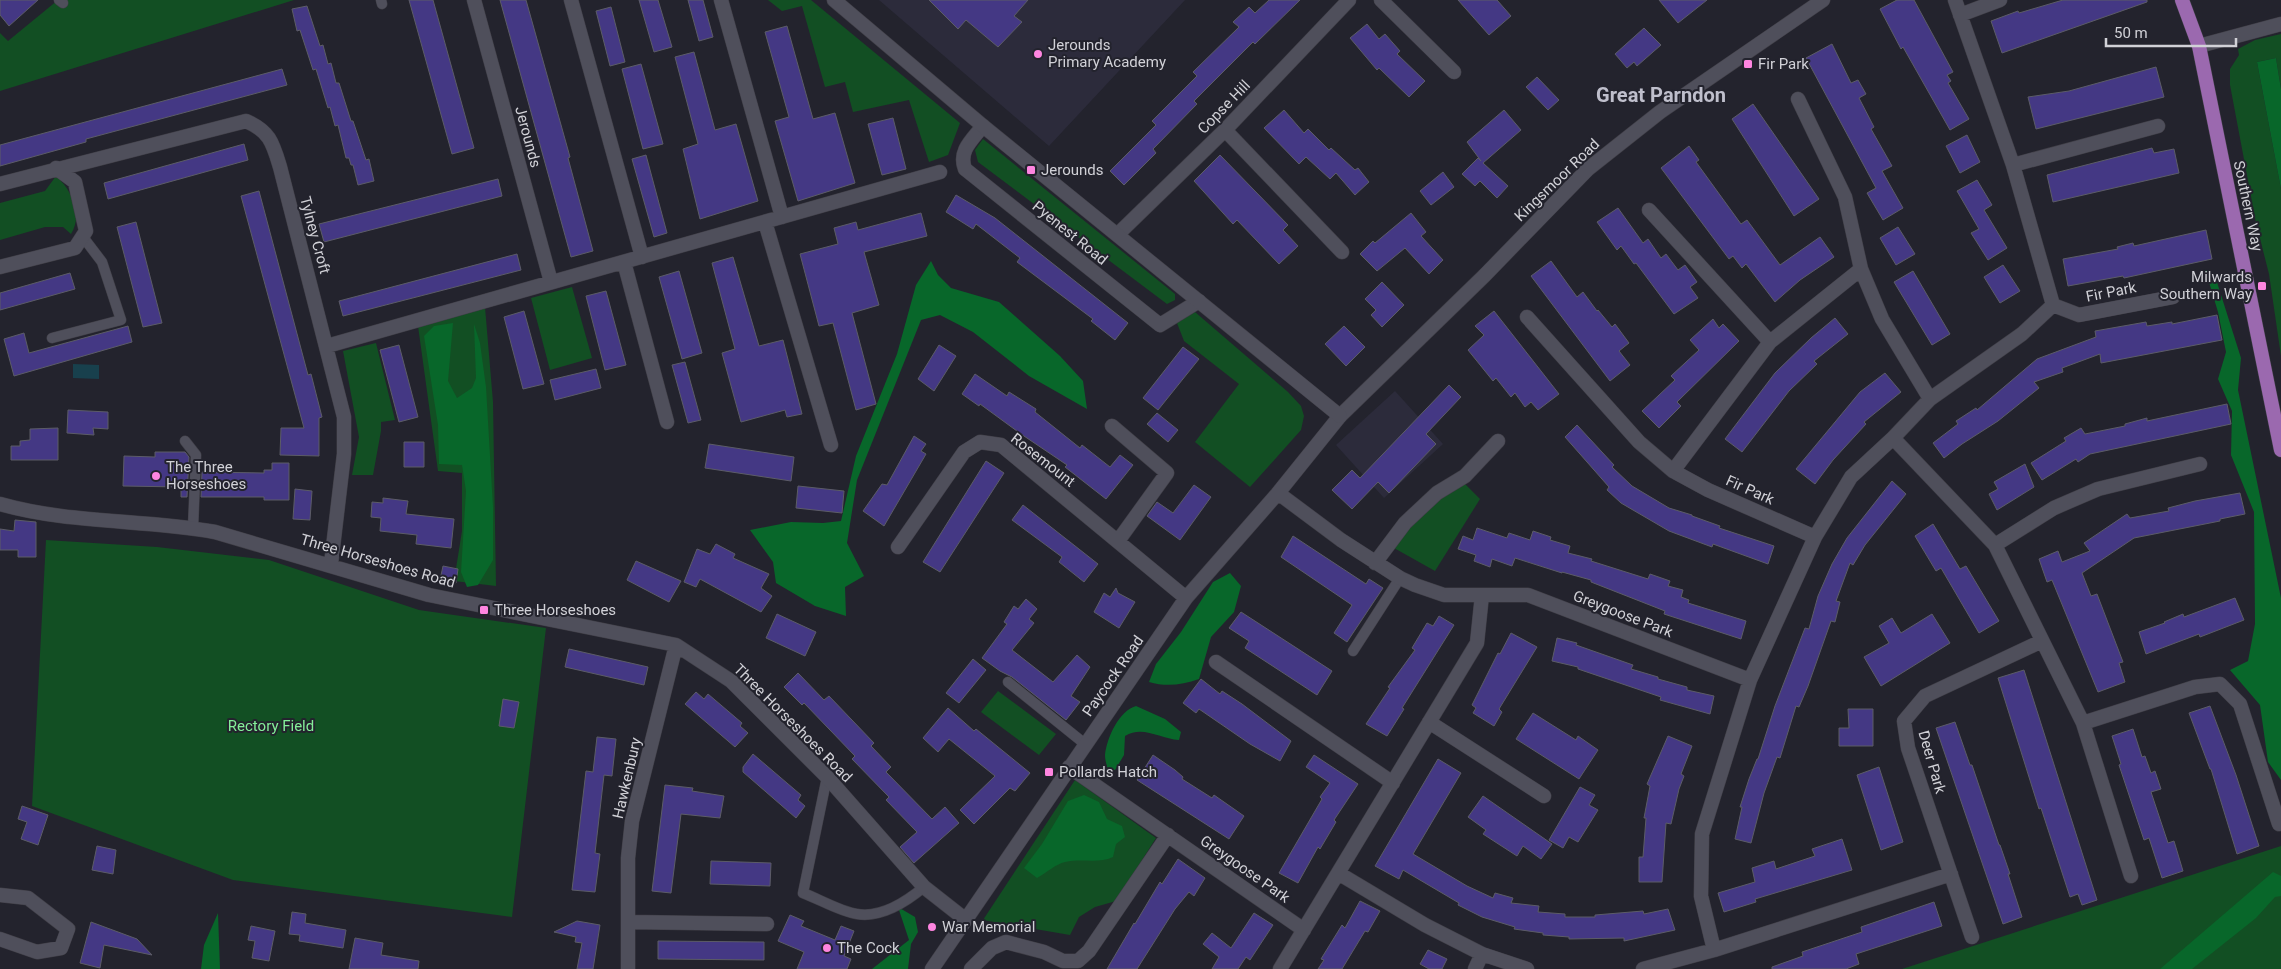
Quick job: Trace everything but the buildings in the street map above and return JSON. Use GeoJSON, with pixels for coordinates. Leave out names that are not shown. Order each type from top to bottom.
{"type":"FeatureCollection","features":[{"type":"Feature","properties":{"kind":"main road","name":"Southern Way"},"geometry":{"type":"LineString","coordinates":[[2182,0],[2199,46],[2281,450]]}},
{"type":"Feature","properties":{"kind":"street","name":"Jerounds"},"geometry":{"type":"LineString","coordinates":[[474,0],[551,282]]}},
{"type":"Feature","properties":{"kind":"street"},"geometry":{"type":"LineString","coordinates":[[571,0],[642,256]]}},
{"type":"Feature","properties":{"kind":"street"},"geometry":{"type":"LineString","coordinates":[[721,0],[782,217]]}},
{"type":"Feature","properties":{"kind":"street","name":"Pyenest Road"},"geometry":{"type":"LineString","coordinates":[[834,0],[983,126],[1340,416]]}},
{"type":"Feature","properties":{"kind":"street","name":"Copse Hill"},"geometry":{"type":"LineString","coordinates":[[1118,234],[1225,130],[1349,0]]}},
{"type":"Feature","properties":{"kind":"street"},"geometry":{"type":"LineString","coordinates":[[1381,0],[1454,72]]}},
{"type":"Feature","properties":{"kind":"street","name":"Kingsmoor Road"},"geometry":{"type":"LineString","coordinates":[[1340,416],[1484,276],[1588,169],[1660,112],[1823,0]]}},
{"type":"Feature","properties":{"kind":"street"},"geometry":{"type":"LineString","coordinates":[[1714,950],[1701,896],[1702,834],[1750,680],[1815,537],[1851,477],[1893,438],[1930,399],[2022,334],[2053,306],[2013,165],[1955,0]]}},
{"type":"Feature","properties":{"kind":"street"},"geometry":{"type":"LineString","coordinates":[[1960,15],[2000,0]]}},
{"type":"Feature","properties":{"kind":"street"},"geometry":{"type":"LineString","coordinates":[[2199,46],[2281,24]]}},
{"type":"Feature","properties":{"kind":"street"},"geometry":{"type":"LineString","coordinates":[[1798,98],[1845,197],[1861,269],[1882,319],[1930,399]]}},
{"type":"Feature","properties":{"kind":"street","name":"Tylney Croft"},"geometry":{"type":"LineString","coordinates":[[0,184],[56,168],[246,121],[260,127],[272,141],[280,167],[344,417],[344,454],[330,564]]}},
{"type":"Feature","properties":{"kind":"street","name":"Pyenest Road"},"geometry":{"type":"LineString","coordinates":[[983,126],[964,149],[961,159],[964,169],[1160,325],[1199,300]]}},
{"type":"Feature","properties":{"kind":"street"},"geometry":{"type":"LineString","coordinates":[[2013,165],[2158,126]]}},
{"type":"Feature","properties":{"kind":"street"},"geometry":{"type":"LineString","coordinates":[[1225,130],[1342,252]]}},
{"type":"Feature","properties":{"kind":"street"},"geometry":{"type":"LineString","coordinates":[[0,267],[76,248],[86,232],[75,182],[56,168]]}},
{"type":"Feature","properties":{"kind":"street"},"geometry":{"type":"LineString","coordinates":[[327,346],[940,172]]}},
{"type":"Feature","properties":{"kind":"street"},"geometry":{"type":"LineString","coordinates":[[1649,210],[1770,342]]}},
{"type":"Feature","properties":{"kind":"street"},"geometry":{"type":"LineString","coordinates":[[765,222],[831,445]]}},
{"type":"Feature","properties":{"kind":"street"},"geometry":{"type":"LineString","coordinates":[[624,262],[667,422]]}},
{"type":"Feature","properties":{"kind":"street"},"geometry":{"type":"LineString","coordinates":[[1673,471],[1770,342],[1861,269]]}},
{"type":"Feature","properties":{"kind":"street","name":"Fir Park"},"geometry":{"type":"LineString","coordinates":[[2053,306],[2079,315],[2173,297]]}},
{"type":"Feature","properties":{"kind":"street","name":"Fir Park"},"geometry":{"type":"LineString","coordinates":[[1527,317],[1639,442],[1673,471],[1708,490],[1815,537]]}},
{"type":"Feature","properties":{"kind":"street","name":"Paycock Road"},"geometry":{"type":"LineString","coordinates":[[932,969],[1186,598],[1278,493],[1340,416]]}},
{"type":"Feature","properties":{"kind":"street"},"geometry":{"type":"LineString","coordinates":[[1112,426],[1167,472],[1118,541]]}},
{"type":"Feature","properties":{"kind":"street"},"geometry":{"type":"LineString","coordinates":[[1893,438],[1995,545],[2083,723],[2131,876]]}},
{"type":"Feature","properties":{"kind":"street"},"geometry":{"type":"LineString","coordinates":[[1375,562],[1405,523],[1437,493],[1465,476],[1498,441]]}},
{"type":"Feature","properties":{"kind":"street","name":"Rosemount"},"geometry":{"type":"LineString","coordinates":[[898,547],[964,452],[980,442],[1001,445],[1186,598]]}},
{"type":"Feature","properties":{"kind":"street"},"geometry":{"type":"LineString","coordinates":[[1995,545],[2054,508],[2098,489],[2200,464]]}},
{"type":"Feature","properties":{"kind":"street","name":"Greygoose Park"},"geometry":{"type":"LineString","coordinates":[[1278,493],[1341,540],[1400,578],[1444,595],[1528,595],[1750,680]]}},
{"type":"Feature","properties":{"kind":"street","name":"Three Horseshoes Road"},"geometry":{"type":"LineString","coordinates":[[0,504],[82,519],[193,528],[238,537],[429,595],[676,645],[731,681],[827,777],[924,887],[966,920]]}},
{"type":"Feature","properties":{"kind":"street"},"geometry":{"type":"LineString","coordinates":[[1280,969],[1477,643],[1482,595]]}},
{"type":"Feature","properties":{"kind":"street","name":"Deer Park"},"geometry":{"type":"LineString","coordinates":[[1972,937],[1908,748],[1904,721],[1924,696],[2042,641]]}},
{"type":"Feature","properties":{"kind":"street","name":"Hawkenbury"},"geometry":{"type":"LineString","coordinates":[[628,969],[628,858],[632,821],[676,645]]}},
{"type":"Feature","properties":{"kind":"street"},"geometry":{"type":"LineString","coordinates":[[1216,662],[1393,783]]}},
{"type":"Feature","properties":{"kind":"street"},"geometry":{"type":"LineString","coordinates":[[2083,723],[2195,687],[2220,684],[2240,704],[2278,824]]}},
{"type":"Feature","properties":{"kind":"street"},"geometry":{"type":"LineString","coordinates":[[1429,722],[1544,796]]}},
{"type":"Feature","properties":{"kind":"street","name":"Greygoose Park"},"geometry":{"type":"LineString","coordinates":[[1069,767],[1304,930]]}},
{"type":"Feature","properties":{"kind":"street"},"geometry":{"type":"LineString","coordinates":[[971,969],[992,948],[1006,942],[1044,952],[1063,962],[1078,961],[1089,950],[1168,836]]}},
{"type":"Feature","properties":{"kind":"street"},"geometry":{"type":"LineString","coordinates":[[1338,873],[1425,925],[1482,954],[1527,969]]}},
{"type":"Feature","properties":{"kind":"street"},"geometry":{"type":"LineString","coordinates":[[1643,969],[1714,950],[1951,874]]}},
{"type":"Feature","properties":{"kind":"street"},"geometry":{"type":"LineString","coordinates":[[0,895],[28,898],[68,928],[61,948],[38,952],[0,939]]}},
{"type":"Feature","properties":{"kind":"street"},"geometry":{"type":"LineString","coordinates":[[629,922],[767,924]]}},
{"type":"Feature","properties":{"kind":"street"},"geometry":{"type":"LineString","coordinates":[[1475,969],[1482,954]]}},
{"type":"Feature","properties":{"kind":"lane"},"geometry":{"type":"LineString","coordinates":[[52,338],[121,320],[102,262],[83,237]]}},
{"type":"Feature","properties":{"kind":"lane"},"geometry":{"type":"LineString","coordinates":[[185,441],[196,455],[193,528]]}},
{"type":"Feature","properties":{"kind":"lane"},"geometry":{"type":"LineString","coordinates":[[1353,651],[1400,578]]}},
{"type":"Feature","properties":{"kind":"lane"},"geometry":{"type":"LineString","coordinates":[[1008,682],[1085,744]]}},
{"type":"Feature","properties":{"kind":"lane"},"geometry":{"type":"LineString","coordinates":[[827,777],[803,893],[858,914],[882,912],[907,901],[924,887]]}},
{"type":"Feature","properties":{"kind":"shaded area","name":"Jerounds Primary Academy"},"geometry":{"type":"Polygon","coordinates":[[[879,0],[1185,0],[1049,146],[879,0]]]}},
{"type":"Feature","properties":{"kind":"shaded area"},"geometry":{"type":"Polygon","coordinates":[[[1395,391],[1443,444],[1384,498],[1336,445],[1395,391]]]}},
{"type":"Feature","properties":{"kind":"green space"},"geometry":{"type":"Polygon","coordinates":[[[58,0],[294,0],[0,91],[0,33],[8,41],[58,0]]]}},
{"type":"Feature","properties":{"kind":"green space"},"geometry":{"type":"Polygon","coordinates":[[[768,0],[811,0],[960,123],[948,155],[929,162],[909,100],[853,112],[845,82],[825,87],[802,6],[782,11],[768,0]]]}},
{"type":"Feature","properties":{"kind":"green space"},"geometry":{"type":"Polygon","coordinates":[[[2281,34],[2281,89],[2276,58],[2257,62],[2281,189],[2281,356],[2269,274],[2256,223],[2230,85],[2230,69],[2239,55],[2238,49],[2255,40],[2281,34]]]}},
{"type":"Feature","properties":{"kind":"green space"},"geometry":{"type":"Polygon","coordinates":[[[2276,58],[2281,89],[2281,189],[2257,62],[2276,58]]]}},
{"type":"Feature","properties":{"kind":"green space"},"geometry":{"type":"Polygon","coordinates":[[[983,139],[1175,294],[1175,300],[1167,304],[978,162],[975,150],[983,139]]]}},
{"type":"Feature","properties":{"kind":"green space"},"geometry":{"type":"Polygon","coordinates":[[[56,176],[67,188],[74,203],[76,219],[71,234],[63,227],[45,227],[0,240],[0,203],[45,191],[56,176]]]}},
{"type":"Feature","properties":{"kind":"green space"},"geometry":{"type":"Polygon","coordinates":[[[931,261],[938,275],[951,288],[999,302],[1060,356],[1083,381],[1087,409],[1029,376],[973,332],[940,315],[921,320],[857,480],[847,543],[864,576],[845,587],[846,616],[815,606],[776,583],[773,562],[750,530],[791,522],[823,523],[841,521],[856,456],[897,354],[916,285],[931,261]]]}},
{"type":"Feature","properties":{"kind":"green space"},"geometry":{"type":"Polygon","coordinates":[[[2205,269],[2216,279],[2241,358],[2238,390],[2281,598],[2281,780],[2268,762],[2260,705],[2230,670],[2248,661],[2255,624],[2254,512],[2231,455],[2232,411],[2218,379],[2226,352],[2218,312],[2205,269]]]}},
{"type":"Feature","properties":{"kind":"green space"},"geometry":{"type":"Polygon","coordinates":[[[572,287],[592,358],[550,370],[531,298],[572,287]]]}},
{"type":"Feature","properties":{"kind":"green space"},"geometry":{"type":"Polygon","coordinates":[[[485,307],[493,402],[496,586],[454,581],[462,531],[462,473],[438,471],[418,326],[485,307]]]}},
{"type":"Feature","properties":{"kind":"green space"},"geometry":{"type":"Polygon","coordinates":[[[1195,312],[1288,392],[1301,406],[1304,416],[1301,430],[1250,487],[1195,442],[1239,384],[1184,341],[1177,323],[1195,312]]]}},
{"type":"Feature","properties":{"kind":"green space"},"geometry":{"type":"Polygon","coordinates":[[[453,323],[448,381],[457,398],[472,388],[476,378],[474,324],[480,343],[486,387],[493,507],[493,560],[478,585],[467,587],[461,572],[466,491],[462,465],[439,464],[438,425],[424,336],[434,326],[453,323]]]}},
{"type":"Feature","properties":{"kind":"green space"},"geometry":{"type":"Polygon","coordinates":[[[376,343],[395,420],[381,422],[373,475],[352,475],[359,437],[343,351],[376,343]]]}},
{"type":"Feature","properties":{"kind":"green space"},"geometry":{"type":"Polygon","coordinates":[[[1463,482],[1480,499],[1435,571],[1394,548],[1437,493],[1463,482]]]}},
{"type":"Feature","properties":{"kind":"green space","name":"Rectory Field"},"geometry":{"type":"Polygon","coordinates":[[[46,540],[157,547],[269,560],[419,610],[546,628],[512,917],[233,880],[32,806],[46,540]]]}},
{"type":"Feature","properties":{"kind":"green space"},"geometry":{"type":"Polygon","coordinates":[[[1230,573],[1241,586],[1234,612],[1211,637],[1199,679],[1174,685],[1149,682],[1156,664],[1181,632],[1213,582],[1230,573]]]}},
{"type":"Feature","properties":{"kind":"green space"},"geometry":{"type":"Polygon","coordinates":[[[998,691],[1056,734],[1039,755],[981,712],[998,691]]]}},
{"type":"Feature","properties":{"kind":"green space"},"geometry":{"type":"Polygon","coordinates":[[[1136,706],[1165,719],[1181,732],[1179,740],[1145,732],[1132,733],[1125,736],[1124,755],[1115,770],[1108,771],[1105,755],[1111,733],[1124,713],[1136,706]]]}},
{"type":"Feature","properties":{"kind":"green space"},"geometry":{"type":"Polygon","coordinates":[[[1075,780],[1156,838],[1116,901],[1095,907],[1079,917],[1070,935],[983,920],[1075,780]]]}},
{"type":"Feature","properties":{"kind":"green space"},"geometry":{"type":"Polygon","coordinates":[[[1084,795],[1099,802],[1107,819],[1122,826],[1125,837],[1116,844],[1113,857],[1102,860],[1065,862],[1037,878],[1024,868],[1042,844],[1068,801],[1084,795]]]}},
{"type":"Feature","properties":{"kind":"green space"},"geometry":{"type":"Polygon","coordinates":[[[2281,846],[2281,969],[1902,969],[2281,846]]]}},
{"type":"Feature","properties":{"kind":"green space"},"geometry":{"type":"Polygon","coordinates":[[[2273,872],[2281,876],[2281,896],[2275,897],[2256,918],[2192,969],[2160,969],[2273,872]]]}},
{"type":"Feature","properties":{"kind":"green space"},"geometry":{"type":"Polygon","coordinates":[[[898,907],[915,917],[918,932],[911,944],[908,969],[872,969],[909,940],[898,907]]]}},
{"type":"Feature","properties":{"kind":"green space"},"geometry":{"type":"Polygon","coordinates":[[[218,913],[220,969],[201,969],[204,945],[218,913]]]}},
{"type":"Feature","properties":{"kind":"water"},"geometry":{"type":"Polygon","coordinates":[[[73,364],[99,365],[99,379],[73,378],[73,364]]]}},
{"type":"Feature","properties":{"kind":"place","name":"Jerounds Primary Academy"},"geometry":{"type":"Point","coordinates":[1038,54]}},
{"type":"Feature","properties":{"kind":"place","name":"Fir Park"},"geometry":{"type":"Point","coordinates":[1748,64]}},
{"type":"Feature","properties":{"kind":"place","name":"Jerounds"},"geometry":{"type":"Point","coordinates":[1031,170]}},
{"type":"Feature","properties":{"kind":"place","name":"Milwards Southern Way"},"geometry":{"type":"Point","coordinates":[2262,286]}},
{"type":"Feature","properties":{"kind":"place","name":"The Three Horseshoes"},"geometry":{"type":"Point","coordinates":[156,476]}},
{"type":"Feature","properties":{"kind":"place","name":"Three Horseshoes"},"geometry":{"type":"Point","coordinates":[484,610]}},
{"type":"Feature","properties":{"kind":"place","name":"Pollards Hatch"},"geometry":{"type":"Point","coordinates":[1049,772]}},
{"type":"Feature","properties":{"kind":"place","name":"War Memorial"},"geometry":{"type":"Point","coordinates":[932,927]}},
{"type":"Feature","properties":{"kind":"place","name":"The Cock"},"geometry":{"type":"Point","coordinates":[827,948]}},
{"type":"Feature","properties":{"kind":"district","name":"Great Parndon"},"geometry":{"type":"Point","coordinates":[1661,95]}}]}
